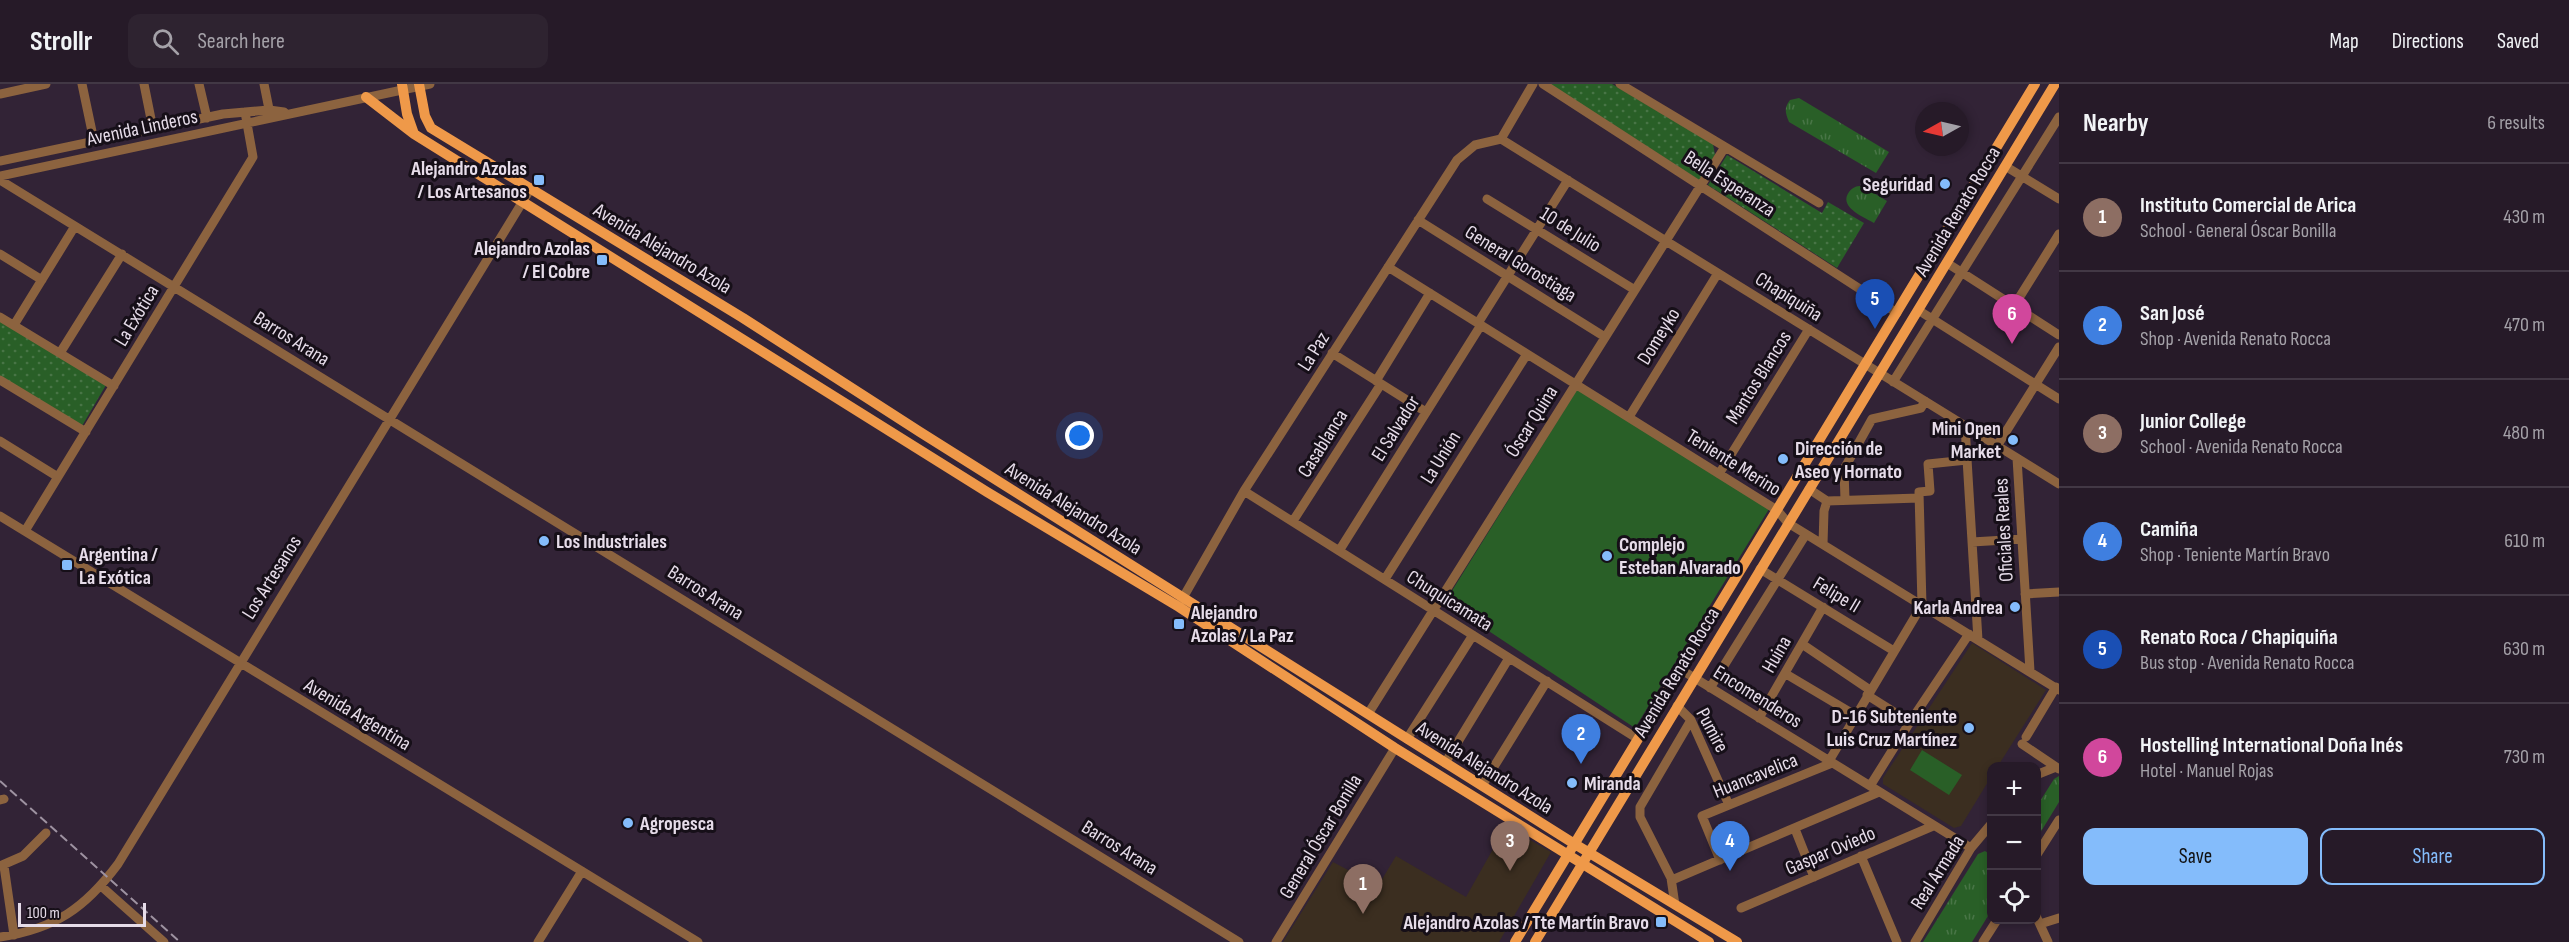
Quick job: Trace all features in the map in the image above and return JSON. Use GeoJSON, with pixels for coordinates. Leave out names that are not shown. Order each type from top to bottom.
{"type":"FeatureCollection","features":[{"type":"Feature","properties":{"kind":"main road","name":"Avenida Renato Rocca"},"geometry":{"type":"LineString","coordinates":[[1515,942],[2035,84]]}},
{"type":"Feature","properties":{"kind":"main road","name":"Avenida Renato Rocca"},"geometry":{"type":"LineString","coordinates":[[1535,942],[1580,864],[2055,84]]}},
{"type":"Feature","properties":{"kind":"main road","name":"Avenida Alejandro Azola"},"geometry":{"type":"LineString","coordinates":[[423,85],[425,116],[431,128],[801,354],[1181,602],[1395,748],[1709,942]]}},
{"type":"Feature","properties":{"kind":"main road"},"geometry":{"type":"LineString","coordinates":[[403,87],[407,114],[414,134]]}},
{"type":"Feature","properties":{"kind":"main road","name":"Avenida Alejandro Azola"},"geometry":{"type":"LineString","coordinates":[[366,98],[414,134],[987,492],[1181,602],[1368,714],[1737,942]]}},
{"type":"Feature","properties":{"kind":"street"},"geometry":{"type":"LineString","coordinates":[[0,94],[46,84]]}},
{"type":"Feature","properties":{"kind":"street"},"geometry":{"type":"LineString","coordinates":[[82,84],[94,141]]}},
{"type":"Feature","properties":{"kind":"street"},"geometry":{"type":"LineString","coordinates":[[144,84],[153,129]]}},
{"type":"Feature","properties":{"kind":"street"},"geometry":{"type":"LineString","coordinates":[[200,84],[207,118]]}},
{"type":"Feature","properties":{"kind":"street"},"geometry":{"type":"LineString","coordinates":[[264,84],[270,114]]}},
{"type":"Feature","properties":{"kind":"street"},"geometry":{"type":"LineString","coordinates":[[1501,139],[1533,84]]}},
{"type":"Feature","properties":{"kind":"street","name":"Bella Esperanza"},"geometry":{"type":"LineString","coordinates":[[1543,84],[1897,313]]}},
{"type":"Feature","properties":{"kind":"street","name":"Bella Esperanza"},"geometry":{"type":"LineString","coordinates":[[1620,84],[1819,202]]}},
{"type":"Feature","properties":{"kind":"street","name":"Avenida Linderos"},"geometry":{"type":"LineString","coordinates":[[0,161],[207,118],[245,112],[292,113],[366,98],[403,87],[423,85]]}},
{"type":"Feature","properties":{"kind":"street","name":"La Exótica"},"geometry":{"type":"LineString","coordinates":[[25,531],[253,157],[245,112]]}},
{"type":"Feature","properties":{"kind":"street","name":"Avenida Linderos"},"geometry":{"type":"LineString","coordinates":[[0,178],[247,123],[270,114]]}},
{"type":"Feature","properties":{"kind":"street","name":"Avenida Renato Rocca"},"geometry":{"type":"LineString","coordinates":[[1893,381],[2059,117]]}},
{"type":"Feature","properties":{"kind":"street","name":"Chapiquiña"},"geometry":{"type":"LineString","coordinates":[[1501,139],[2059,484]]}},
{"type":"Feature","properties":{"kind":"street","name":"La Paz"},"geometry":{"type":"LineString","coordinates":[[1181,602],[1244,491],[1462,154],[1481,142],[1501,139]]}},
{"type":"Feature","properties":{"kind":"street","name":"Óscar Quina"},"geometry":{"type":"LineString","coordinates":[[1368,714],[1725,147]]}},
{"type":"Feature","properties":{"kind":"street"},"geometry":{"type":"LineString","coordinates":[[2005,166],[2059,199]]}},
{"type":"Feature","properties":{"kind":"street","name":"Barros Arana"},"geometry":{"type":"LineString","coordinates":[[0,178],[1239,942]]}},
{"type":"Feature","properties":{"kind":"street","name":"El Salvador"},"geometry":{"type":"LineString","coordinates":[[1339,550],[1568,180]]}},
{"type":"Feature","properties":{"kind":"street","name":"Los Artesanos"},"geometry":{"type":"LineString","coordinates":[[0,938],[40,929],[65,917],[101,886],[122,857],[531,188]]}},
{"type":"Feature","properties":{"kind":"street","name":"10 de Julio"},"geometry":{"type":"LineString","coordinates":[[1487,199],[1635,290]]}},
{"type":"Feature","properties":{"kind":"street","name":"General Gorostiaga"},"geometry":{"type":"LineString","coordinates":[[1418,220],[1605,337]]}},
{"type":"Feature","properties":{"kind":"street"},"geometry":{"type":"LineString","coordinates":[[14,325],[75,225]]}},
{"type":"Feature","properties":{"kind":"street"},"geometry":{"type":"LineString","coordinates":[[2014,306],[2059,234]]}},
{"type":"Feature","properties":{"kind":"street"},"geometry":{"type":"LineString","coordinates":[[0,254],[42,280]]}},
{"type":"Feature","properties":{"kind":"street"},"geometry":{"type":"LineString","coordinates":[[60,353],[122,254]]}},
{"type":"Feature","properties":{"kind":"street"},"geometry":{"type":"LineString","coordinates":[[1947,262],[2059,335]]}},
{"type":"Feature","properties":{"kind":"street","name":"Teniente Merino"},"geometry":{"type":"LineString","coordinates":[[1388,267],[1777,510],[1788,523],[2057,688]]}},
{"type":"Feature","properties":{"kind":"street","name":"Domeyko"},"geometry":{"type":"LineString","coordinates":[[1629,417],[1718,273]]}},
{"type":"Feature","properties":{"kind":"street","name":"Casablanca"},"geometry":{"type":"LineString","coordinates":[[1293,522],[1430,293]]}},
{"type":"Feature","properties":{"kind":"street"},"geometry":{"type":"LineString","coordinates":[[1918,310],[2059,399]]}},
{"type":"Feature","properties":{"kind":"street"},"geometry":{"type":"LineString","coordinates":[[0,317],[114,386]]}},
{"type":"Feature","properties":{"kind":"street","name":"Mantos Blancos"},"geometry":{"type":"LineString","coordinates":[[1719,474],[1809,329]]}},
{"type":"Feature","properties":{"kind":"street"},"geometry":{"type":"LineString","coordinates":[[1997,446],[2059,347]]}},
{"type":"Feature","properties":{"kind":"street"},"geometry":{"type":"LineString","coordinates":[[1332,353],[1426,412]]}},
{"type":"Feature","properties":{"kind":"street","name":"La Unión"},"geometry":{"type":"LineString","coordinates":[[1385,579],[1527,354]]}},
{"type":"Feature","properties":{"kind":"street"},"geometry":{"type":"LineString","coordinates":[[0,380],[86,432]]}},
{"type":"Feature","properties":{"kind":"street"},"geometry":{"type":"LineString","coordinates":[[1845,500],[1844,469],[1872,419],[1921,408],[1925,401]]}},
{"type":"Feature","properties":{"kind":"street"},"geometry":{"type":"LineString","coordinates":[[1965,426],[1978,640]]}},
{"type":"Feature","properties":{"kind":"street"},"geometry":{"type":"LineString","coordinates":[[0,441],[58,477]]}},
{"type":"Feature","properties":{"kind":"street","name":"Oficiales Reales"},"geometry":{"type":"LineString","coordinates":[[2017,458],[2030,671]]}},
{"type":"Feature","properties":{"kind":"street"},"geometry":{"type":"LineString","coordinates":[[1922,605],[1919,492],[1930,491],[1928,464],[1968,460]]}},
{"type":"Feature","properties":{"kind":"street"},"geometry":{"type":"LineString","coordinates":[[1809,489],[1827,501],[1919,498]]}},
{"type":"Feature","properties":{"kind":"street","name":"Chuquicamata"},"geometry":{"type":"LineString","coordinates":[[1244,491],[1638,739]]}},
{"type":"Feature","properties":{"kind":"street"},"geometry":{"type":"LineString","coordinates":[[1823,544],[1824,511],[1827,501]]}},
{"type":"Feature","properties":{"kind":"street","name":"Avenida Argentina"},"geometry":{"type":"LineString","coordinates":[[0,516],[698,942]]}},
{"type":"Feature","properties":{"kind":"street","name":"Avenida Renato Rocca"},"geometry":{"type":"LineString","coordinates":[[1710,688],[1806,534]]}},
{"type":"Feature","properties":{"kind":"street"},"geometry":{"type":"LineString","coordinates":[[1972,542],[2022,539]]}},
{"type":"Feature","properties":{"kind":"street","name":"Felipe II"},"geometry":{"type":"LineString","coordinates":[[1760,569],[1894,651]]}},
{"type":"Feature","properties":{"kind":"street"},"geometry":{"type":"LineString","coordinates":[[2025,594],[2059,592]]}},
{"type":"Feature","properties":{"kind":"street","name":"Huancavelica"},"geometry":{"type":"LineString","coordinates":[[1720,860],[1702,816],[1830,762],[1855,715],[1922,605]]}},
{"type":"Feature","properties":{"kind":"street","name":"Huina"},"geometry":{"type":"LineString","coordinates":[[1759,718],[1823,607]]}},
{"type":"Feature","properties":{"kind":"street"},"geometry":{"type":"LineString","coordinates":[[1870,786],[1969,634]]}},
{"type":"Feature","properties":{"kind":"street"},"geometry":{"type":"LineString","coordinates":[[1407,739],[1473,635]]}},
{"type":"Feature","properties":{"kind":"street"},"geometry":{"type":"LineString","coordinates":[[1802,644],[1910,722]]}},
{"type":"Feature","properties":{"kind":"street"},"geometry":{"type":"LineString","coordinates":[[1445,763],[1509,658]]}},
{"type":"Feature","properties":{"kind":"street","name":"Encomenderos"},"geometry":{"type":"LineString","coordinates":[[1680,669],[1971,849]]}},
{"type":"Feature","properties":{"kind":"street"},"geometry":{"type":"LineString","coordinates":[[1786,674],[1855,715]]}},
{"type":"Feature","properties":{"kind":"street"},"geometry":{"type":"LineString","coordinates":[[1482,786],[1547,681]]}},
{"type":"Feature","properties":{"kind":"street"},"geometry":{"type":"LineString","coordinates":[[2057,688],[2024,741],[2057,768]]}},
{"type":"Feature","properties":{"kind":"street","name":"Pumire"},"geometry":{"type":"LineString","coordinates":[[1677,706],[1691,720],[1729,805]]}},
{"type":"Feature","properties":{"kind":"street","name":"Avenida Renato Rocca"},"geometry":{"type":"LineString","coordinates":[[1675,905],[1672,880],[1641,817],[1640,807],[1691,720]]}},
{"type":"Feature","properties":{"kind":"street","name":"General Óscar Bonilla"},"geometry":{"type":"LineString","coordinates":[[1276,942],[1395,748]]}},
{"type":"Feature","properties":{"kind":"street"},"geometry":{"type":"LineString","coordinates":[[2041,774],[2057,768]]}},
{"type":"Feature","properties":{"kind":"street"},"geometry":{"type":"LineString","coordinates":[[1672,880],[1879,792]]}},
{"type":"Feature","properties":{"kind":"street"},"geometry":{"type":"LineString","coordinates":[[2041,849],[2059,820]]}},
{"type":"Feature","properties":{"kind":"street","name":"Gaspar Oviedo"},"geometry":{"type":"LineString","coordinates":[[1741,908],[1933,826]]}},
{"type":"Feature","properties":{"kind":"street"},"geometry":{"type":"LineString","coordinates":[[1795,829],[1814,877]]}},
{"type":"Feature","properties":{"kind":"street","name":"Real Armada"},"geometry":{"type":"LineString","coordinates":[[1915,942],[1971,849],[1987,830]]}},
{"type":"Feature","properties":{"kind":"street"},"geometry":{"type":"LineString","coordinates":[[14,935],[2,866],[23,856],[46,833]]}},
{"type":"Feature","properties":{"kind":"street"},"geometry":{"type":"LineString","coordinates":[[1861,856],[1897,942]]}},
{"type":"Feature","properties":{"kind":"street"},"geometry":{"type":"LineString","coordinates":[[538,942],[582,871]]}},
{"type":"Feature","properties":{"kind":"street"},"geometry":{"type":"LineString","coordinates":[[101,886],[159,940]]}},
{"type":"Feature","properties":{"kind":"street"},"geometry":{"type":"LineString","coordinates":[[2041,920],[2059,918]]}},
{"type":"Feature","properties":{"kind":"street"},"geometry":{"type":"LineString","coordinates":[[1983,942],[1994,924]]}},
{"type":"Feature","properties":{"kind":"street"},"geometry":{"type":"LineString","coordinates":[[2040,924],[2048,942]]}},
{"type":"Feature","properties":{"kind":"shaded area","name":"D-16 Subteniente Luis Cruz Martínez"},"geometry":{"type":"Polygon","coordinates":[[[1972,643],[2046,690],[2001,762],[1987,762],[1987,784],[1961,826],[1954,828],[1883,784],[1883,778],[1972,643]]]}},
{"type":"Feature","properties":{"kind":"shaded area"},"geometry":{"type":"Polygon","coordinates":[[[1506,826],[1551,852],[1499,942],[1283,942],[1333,862],[1378,886],[1396,856],[1466,897],[1506,826]]]}},
{"type":"Feature","properties":{"kind":"green space"},"geometry":{"type":"Polygon","coordinates":[[[1550,84],[1612,84],[1713,144],[1715,155],[1699,180],[1550,84]]]}},
{"type":"Feature","properties":{"kind":"green space"},"geometry":{"type":"Polygon","coordinates":[[[1799,98],[1889,152],[1876,173],[1789,122],[1786,113],[1787,105],[1790,100],[1799,98]]]}},
{"type":"Feature","properties":{"kind":"green space"},"geometry":{"type":"Polygon","coordinates":[[[1727,155],[1822,213],[1828,202],[1864,223],[1837,268],[1708,185],[1727,155]]]}},
{"type":"Feature","properties":{"kind":"green space"},"geometry":{"type":"Polygon","coordinates":[[[1862,186],[1887,201],[1874,223],[1859,215],[1849,207],[1847,202],[1850,190],[1862,186]]]}},
{"type":"Feature","properties":{"kind":"green space"},"geometry":{"type":"Polygon","coordinates":[[[0,321],[106,385],[82,426],[0,376],[0,321]]]}},
{"type":"Feature","properties":{"kind":"green space","name":"Complejo Esteban Alvarado"},"geometry":{"type":"Polygon","coordinates":[[[1578,388],[1769,509],[1635,728],[1445,602],[1578,388]]]}},
{"type":"Feature","properties":{"kind":"green space"},"geometry":{"type":"Polygon","coordinates":[[[1922,750],[1962,775],[1949,795],[1910,770],[1922,750]]]}},
{"type":"Feature","properties":{"kind":"green space"},"geometry":{"type":"Polygon","coordinates":[[[2059,776],[2059,802],[2041,831],[2041,800],[2054,779],[2059,776]]]}},
{"type":"Feature","properties":{"kind":"green space"},"geometry":{"type":"Polygon","coordinates":[[[1987,852],[1987,918],[1972,942],[1923,942],[1978,854],[1987,852]]]}},
{"type":"Feature","properties":{"kind":"railway"},"geometry":{"type":"LineString","coordinates":[[0,781],[180,942]]}},
{"type":"Feature","properties":{"kind":"place","name":"Alejandro Azolas / Los Artesanos"},"geometry":{"type":"Point","coordinates":[539,180]}},
{"type":"Feature","properties":{"kind":"place","name":"Seguridad"},"geometry":{"type":"Point","coordinates":[1945,184]}},
{"type":"Feature","properties":{"kind":"place","name":"Alejandro Azolas / El Cobre"},"geometry":{"type":"Point","coordinates":[602,260]}},
{"type":"Feature","properties":{"kind":"place","name":"Renato Roca / Chapiquiña"},"geometry":{"type":"Point","coordinates":[1875,329]}},
{"type":"Feature","properties":{"kind":"place","name":"Hostelling International Doña Inés"},"geometry":{"type":"Point","coordinates":[2012,344]}},
{"type":"Feature","properties":{"kind":"place","name":"Mini Open Market"},"geometry":{"type":"Point","coordinates":[2013,440]}},
{"type":"Feature","properties":{"kind":"place","name":"Dirección de Aseo y Hornato"},"geometry":{"type":"Point","coordinates":[1783,459]}},
{"type":"Feature","properties":{"kind":"place","name":"Los Industriales"},"geometry":{"type":"Point","coordinates":[544,541]}},
{"type":"Feature","properties":{"kind":"place","name":"Complejo Esteban Alvarado"},"geometry":{"type":"Point","coordinates":[1607,556]}},
{"type":"Feature","properties":{"kind":"place","name":"Argentina / La Exótica"},"geometry":{"type":"Point","coordinates":[67,565]}},
{"type":"Feature","properties":{"kind":"place","name":"Karla Andrea"},"geometry":{"type":"Point","coordinates":[2015,607]}},
{"type":"Feature","properties":{"kind":"place","name":"Alejandro Azolas / La Paz"},"geometry":{"type":"Point","coordinates":[1179,624]}},
{"type":"Feature","properties":{"kind":"place","name":"D-16 Subteniente Luis Cruz Martínez"},"geometry":{"type":"Point","coordinates":[1969,728]}},
{"type":"Feature","properties":{"kind":"place","name":"San José"},"geometry":{"type":"Point","coordinates":[1581,764]}},
{"type":"Feature","properties":{"kind":"place","name":"Miranda"},"geometry":{"type":"Point","coordinates":[1572,783]}},
{"type":"Feature","properties":{"kind":"place","name":"Agropesca"},"geometry":{"type":"Point","coordinates":[628,823]}},
{"type":"Feature","properties":{"kind":"place","name":"Junior College"},"geometry":{"type":"Point","coordinates":[1510,871]}},
{"type":"Feature","properties":{"kind":"place","name":"Camiña"},"geometry":{"type":"Point","coordinates":[1730,871]}},
{"type":"Feature","properties":{"kind":"place","name":"Instituto Comercial de Arica"},"geometry":{"type":"Point","coordinates":[1363,914]}},
{"type":"Feature","properties":{"kind":"place","name":"Alejandro Azolas / Tte Martín Bravo"},"geometry":{"type":"Point","coordinates":[1661,922]}}]}
